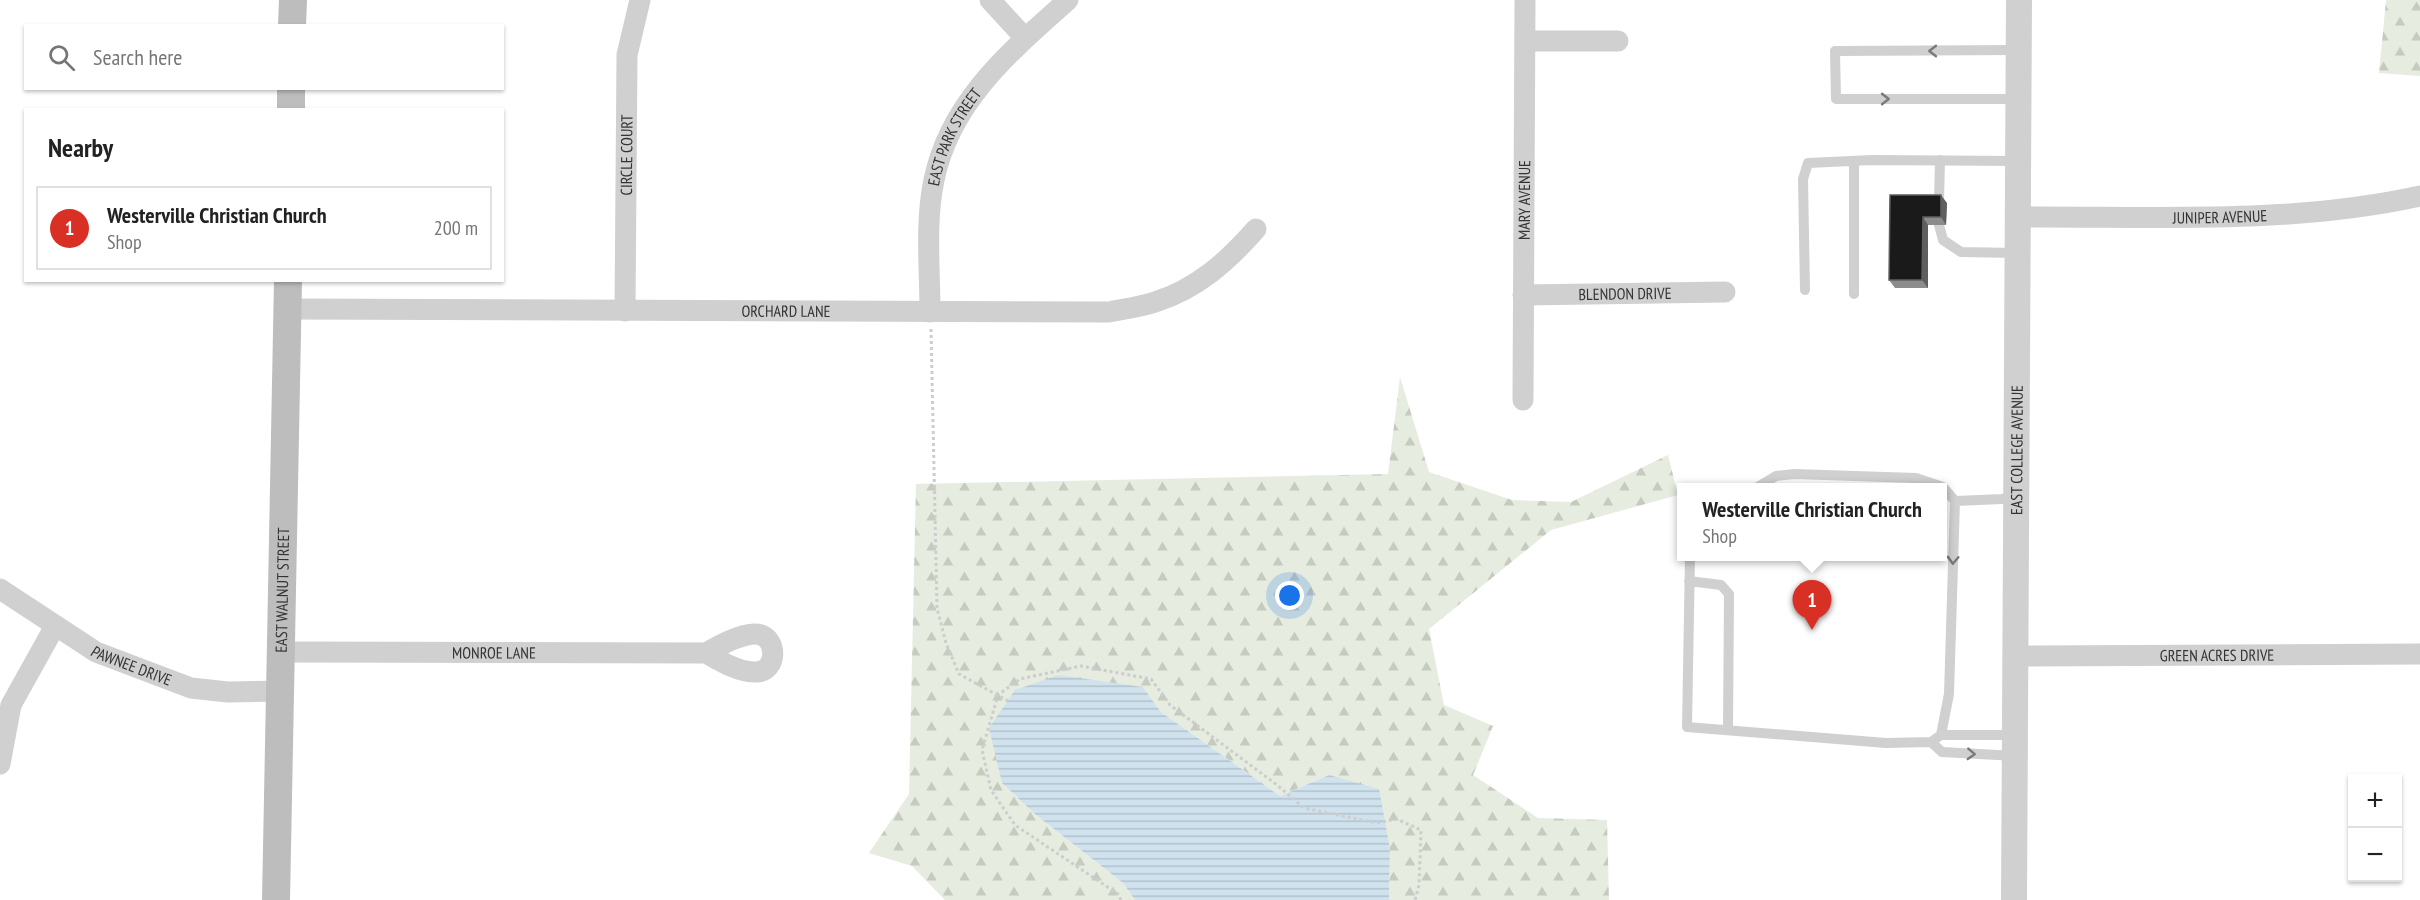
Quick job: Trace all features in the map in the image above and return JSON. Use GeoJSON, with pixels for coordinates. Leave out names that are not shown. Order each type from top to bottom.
{"type":"FeatureCollection","features":[{"type":"Feature","properties":{"kind":"main road"},"geometry":{"type":"LineString","coordinates":[[292,24],[293,0]]}},
{"type":"Feature","properties":{"kind":"main road"},"geometry":{"type":"LineString","coordinates":[[291,90],[291,108]]}},
{"type":"Feature","properties":{"kind":"main road","name":"EAST WALNUT STREET"},"geometry":{"type":"LineString","coordinates":[[276,900],[288,282]]}},
{"type":"Feature","properties":{"kind":"street","name":"CIRCLE COURT"},"geometry":{"type":"LineString","coordinates":[[625,311],[627,55],[640,0]]}},
{"type":"Feature","properties":{"kind":"street"},"geometry":{"type":"LineString","coordinates":[[990,0],[1025,38]]}},
{"type":"Feature","properties":{"kind":"street","name":"EAST PARK STREET"},"geometry":{"type":"LineString","coordinates":[[930,312],[931,204],[934,179],[943,151],[966,103],[980,84],[1025,38],[1068,0]]}},
{"type":"Feature","properties":{"kind":"street","name":"MARY AVENUE"},"geometry":{"type":"LineString","coordinates":[[1523,400],[1525,0]]}},
{"type":"Feature","properties":{"kind":"street","name":"EAST COLLEGE AVENUE"},"geometry":{"type":"LineString","coordinates":[[2014,900],[2019,0]]}},
{"type":"Feature","properties":{"kind":"street"},"geometry":{"type":"LineString","coordinates":[[1525,41],[1618,41]]}},
{"type":"Feature","properties":{"kind":"street","name":"JUNIPER AVENUE"},"geometry":{"type":"LineString","coordinates":[[2018,217],[2259,216],[2360,207],[2420,196]]}},
{"type":"Feature","properties":{"kind":"street","name":"ORCHARD LANE"},"geometry":{"type":"LineString","coordinates":[[288,309],[1109,312],[1156,302],[1199,282],[1232,256],[1256,228]]}},
{"type":"Feature","properties":{"kind":"street","name":"BLENDON DRIVE"},"geometry":{"type":"LineString","coordinates":[[1523,295],[1725,292]]}},
{"type":"Feature","properties":{"kind":"street","name":"PAWNEE DRIVE"},"geometry":{"type":"LineString","coordinates":[[0,589],[96,652],[191,688],[228,692],[281,691]]}},
{"type":"Feature","properties":{"kind":"street"},"geometry":{"type":"LineString","coordinates":[[0,764],[11,705],[55,626]]}},
{"type":"Feature","properties":{"kind":"street","name":"MONROE LANE"},"geometry":{"type":"LineString","coordinates":[[282,652],[706,653]]}},
{"type":"Feature","properties":{"kind":"street","name":"GREEN ACRES DRIVE"},"geometry":{"type":"LineString","coordinates":[[2015,657],[2420,654]]}},
{"type":"Feature","properties":{"kind":"lane"},"geometry":{"type":"LineString","coordinates":[[2018,99],[1836,99],[1834,51],[2019,51]]}},
{"type":"Feature","properties":{"kind":"lane"},"geometry":{"type":"LineString","coordinates":[[1939,203],[1940,160]]}},
{"type":"Feature","properties":{"kind":"lane"},"geometry":{"type":"LineString","coordinates":[[1854,161],[1854,294]]}},
{"type":"Feature","properties":{"kind":"lane"},"geometry":{"type":"LineString","coordinates":[[1805,290],[1803,179],[1808,163],[2018,161]]}},
{"type":"Feature","properties":{"kind":"lane"},"geometry":{"type":"LineString","coordinates":[[1940,225],[1944,240],[1961,252],[2018,253]]}},
{"type":"Feature","properties":{"kind":"lane"},"geometry":{"type":"LineString","coordinates":[[1764,483],[1776,476],[1794,474],[1916,478],[1931,483]]}},
{"type":"Feature","properties":{"kind":"lane"},"geometry":{"type":"LineString","coordinates":[[1941,735],[1949,694],[1955,501],[1947,492]]}},
{"type":"Feature","properties":{"kind":"lane"},"geometry":{"type":"LineString","coordinates":[[1955,501],[2002,499],[2016,495]]}},
{"type":"Feature","properties":{"kind":"lane"},"geometry":{"type":"LineString","coordinates":[[1690,561],[1687,728],[1886,743],[1930,742],[1941,735],[2016,745]]}},
{"type":"Feature","properties":{"kind":"lane"},"geometry":{"type":"LineString","coordinates":[[1689,581],[1721,585],[1729,594],[1728,730]]}},
{"type":"Feature","properties":{"kind":"lane"},"geometry":{"type":"LineString","coordinates":[[1930,742],[1942,752],[2016,745]]}},
{"type":"Feature","properties":{"kind":"path"},"geometry":{"type":"LineString","coordinates":[[930,312],[937,608],[946,643],[959,674],[1008,701]]}},
{"type":"Feature","properties":{"kind":"path"},"geometry":{"type":"LineString","coordinates":[[1121,900],[1118,894],[1015,825],[991,790],[981,750],[998,695],[1020,679],[1081,666],[1151,679],[1170,705],[1304,808],[1377,823],[1397,819],[1408,822],[1421,830],[1419,885],[1415,900]]}},
{"type":"Feature","properties":{"kind":"green space"},"geometry":{"type":"Polygon","coordinates":[[[2386,0],[2420,0],[2420,76],[2379,73],[2386,0]]]}},
{"type":"Feature","properties":{"kind":"green space"},"geometry":{"type":"Polygon","coordinates":[[[1400,377],[1429,472],[1512,500],[1571,502],[1668,455],[1677,495],[1551,530],[1429,629],[1444,705],[1493,726],[1473,775],[1538,818],[1607,820],[1609,900],[1389,900],[1390,849],[1329,775],[1280,796],[1161,712],[1143,687],[1002,783],[1036,815],[1123,883],[1135,900],[945,900],[912,866],[869,853],[909,794],[916,484],[1388,474],[1400,377]]]}},
{"type":"Feature","properties":{"kind":"water"},"geometry":{"type":"Polygon","coordinates":[[[1058,675],[1143,687],[1161,712],[1280,796],[1329,775],[1379,789],[1390,849],[1389,900],[1135,900],[1123,883],[1036,815],[1002,783],[989,728],[1015,690],[1058,675]]]}},
{"type":"Feature","properties":{"kind":"building"},"geometry":{"type":"Polygon","coordinates":[[[1890,195],[1941,195],[1941,217],[1923,217],[1922,280],[1889,280],[1890,195]]]}},
{"type":"Feature","properties":{"kind":"place","name":"Westerville Christian Church"},"geometry":{"type":"Point","coordinates":[1812,630]}}]}
